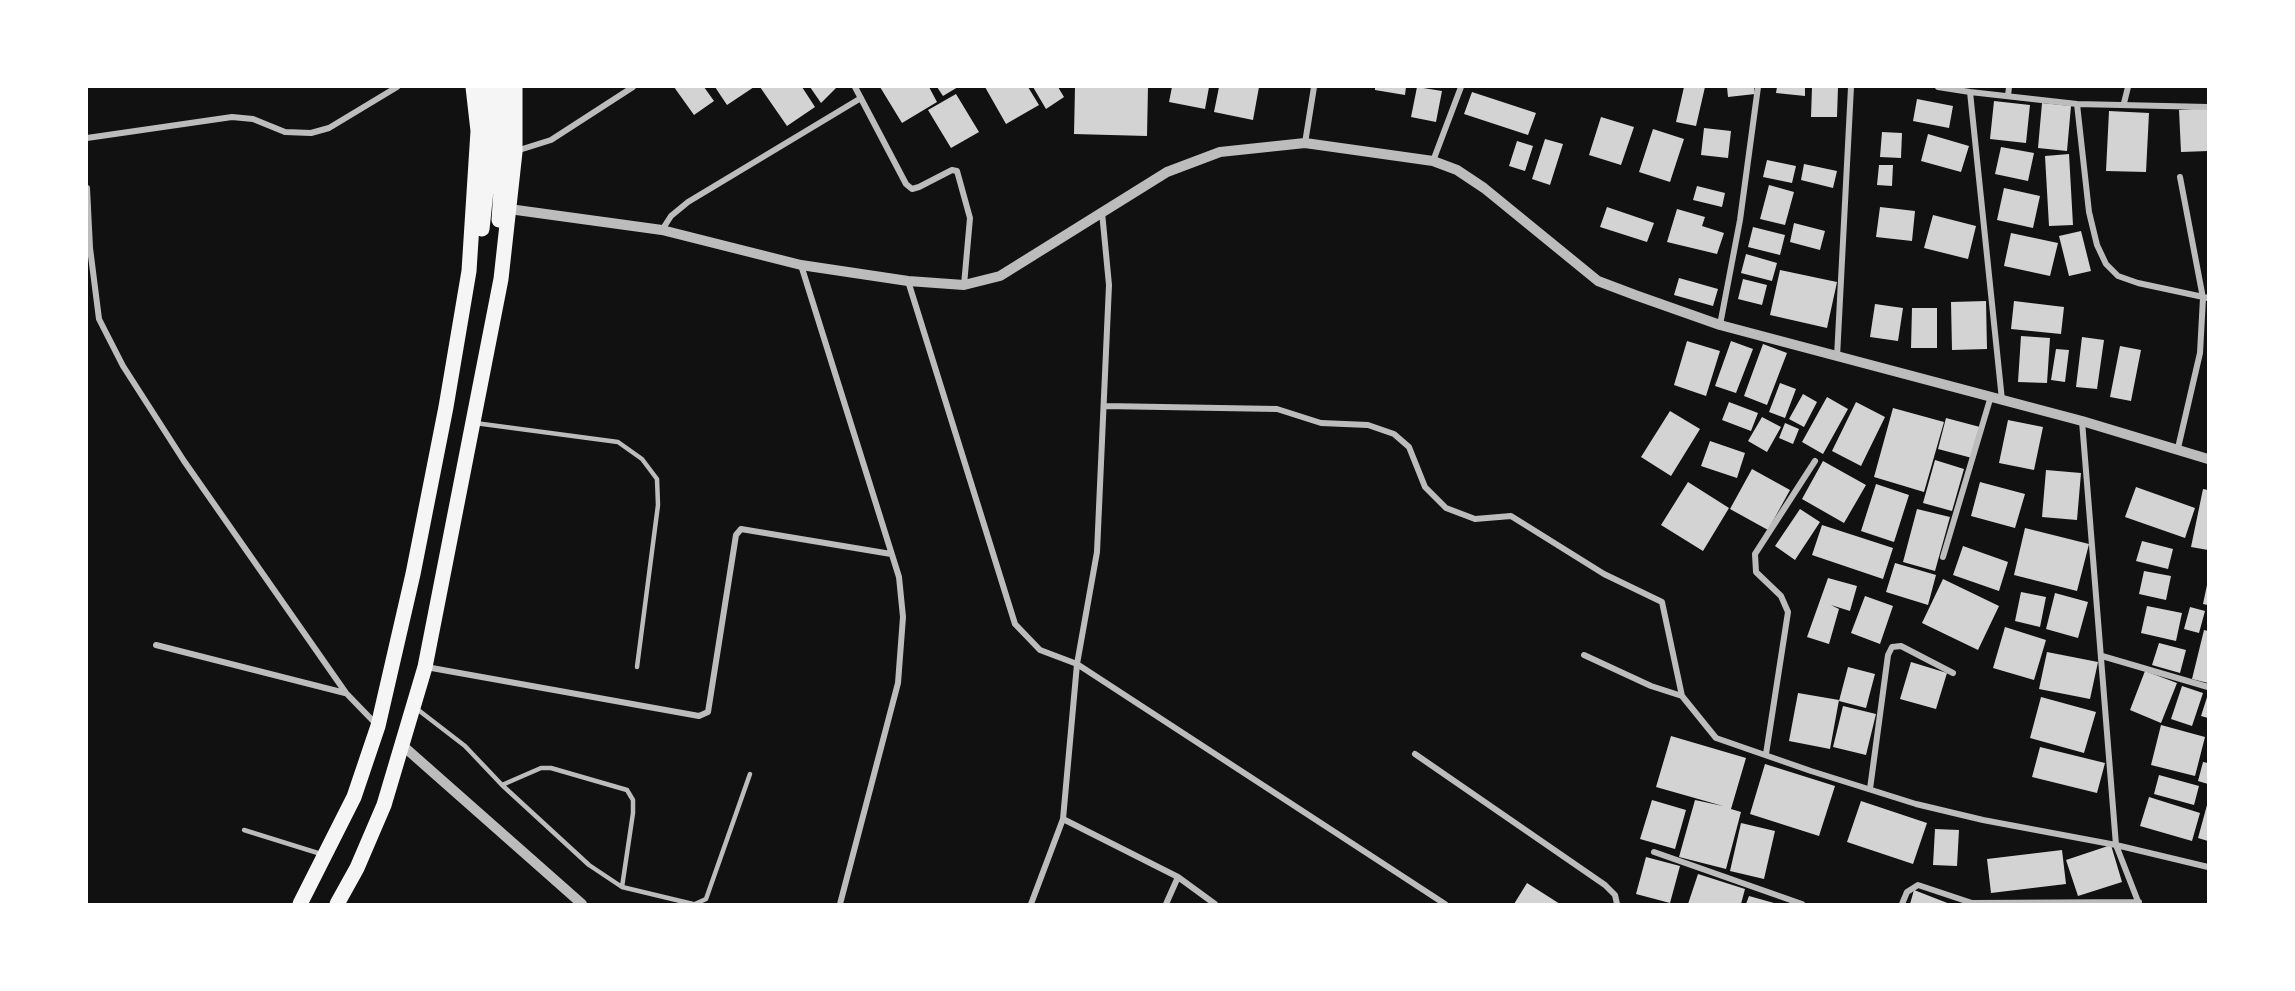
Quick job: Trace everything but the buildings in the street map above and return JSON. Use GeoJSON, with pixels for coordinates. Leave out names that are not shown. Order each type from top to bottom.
{"type":"FeatureCollection","features":[{"type":"Feature","properties":{"kind":"main road"},"geometry":{"type":"LineString","coordinates":[[300,904],[327,856],[354,797],[378,726],[442,430],[468,271],[478,131],[473,87]]}},
{"type":"Feature","properties":{"kind":"main road"},"geometry":{"type":"LineString","coordinates":[[468,271],[478,255],[492,134],[488,87]]}},
{"type":"Feature","properties":{"kind":"main road"},"geometry":{"type":"LineString","coordinates":[[500,87],[505,133],[495,251],[501,279]]}},
{"type":"Feature","properties":{"kind":"main road"},"geometry":{"type":"LineString","coordinates":[[337,904],[357,868],[384,805],[425,667],[475,423],[501,279],[515,152],[515,87]]}},
{"type":"Feature","properties":{"kind":"street"},"geometry":{"type":"LineString","coordinates":[[87,138],[232,117],[253,119],[285,132],[311,133],[329,128],[397,87]]}},
{"type":"Feature","properties":{"kind":"street"},"geometry":{"type":"LineString","coordinates":[[515,152],[551,140],[633,87]]}},
{"type":"Feature","properties":{"kind":"street"},"geometry":{"type":"LineString","coordinates":[[855,87],[906,184],[912,189],[952,170],[957,171],[970,218],[964,285]]}},
{"type":"Feature","properties":{"kind":"street"},"geometry":{"type":"LineString","coordinates":[[1305,144],[1314,87]]}},
{"type":"Feature","properties":{"kind":"street"},"geometry":{"type":"LineString","coordinates":[[1433,161],[1461,87]]}},
{"type":"Feature","properties":{"kind":"street"},"geometry":{"type":"LineString","coordinates":[[1720,325],[1740,220],[1758,87]]}},
{"type":"Feature","properties":{"kind":"street"},"geometry":{"type":"LineString","coordinates":[[1837,357],[1851,87]]}},
{"type":"Feature","properties":{"kind":"street"},"geometry":{"type":"LineString","coordinates":[[1938,87],[2077,104],[2124,103],[2208,107]]}},
{"type":"Feature","properties":{"kind":"street"},"geometry":{"type":"LineString","coordinates":[[2008,96],[2009,87]]}},
{"type":"Feature","properties":{"kind":"street"},"geometry":{"type":"LineString","coordinates":[[2124,103],[2128,87]]}},
{"type":"Feature","properties":{"kind":"street"},"geometry":{"type":"LineString","coordinates":[[1942,556],[1997,398],[1970,92]]}},
{"type":"Feature","properties":{"kind":"street"},"geometry":{"type":"LineString","coordinates":[[662,230],[671,216],[688,202],[861,98]]}},
{"type":"Feature","properties":{"kind":"street"},"geometry":{"type":"LineString","coordinates":[[2077,104],[2089,212],[2097,245],[2106,264],[2118,276],[2138,283],[2205,298]]}},
{"type":"Feature","properties":{"kind":"street"},"geometry":{"type":"LineString","coordinates":[[509,209],[662,230],[801,265],[908,281],[964,285],[1000,276],[1167,172],[1220,153],[1305,144],[1433,161],[1457,170],[1484,188],[1598,281],[1720,325],[2082,421],[2178,448],[2208,459]]}},
{"type":"Feature","properties":{"kind":"street"},"geometry":{"type":"LineString","coordinates":[[2178,448],[2200,353],[2205,298],[2180,177]]}},
{"type":"Feature","properties":{"kind":"street"},"geometry":{"type":"LineString","coordinates":[[87,188],[88,249],[99,319],[123,366],[184,461],[346,693],[378,726]]}},
{"type":"Feature","properties":{"kind":"street"},"geometry":{"type":"LineString","coordinates":[[1031,904],[1063,819],[1077,664],[1098,552],[1109,285],[1102,212]]}},
{"type":"Feature","properties":{"kind":"street"},"geometry":{"type":"LineString","coordinates":[[801,265],[899,577],[903,617],[898,683],[840,904]]}},
{"type":"Feature","properties":{"kind":"street"},"geometry":{"type":"LineString","coordinates":[[908,281],[1015,624],[1040,650],[1077,664],[1445,904]]}},
{"type":"Feature","properties":{"kind":"street"},"geometry":{"type":"LineString","coordinates":[[1105,406],[1277,410],[1321,423],[1368,425],[1394,434],[1409,447],[1425,487],[1446,508],[1475,519],[1511,516],[1604,574],[1662,602],[1682,696],[1716,738],[1870,789],[1983,820],[2116,845],[2208,867]]}},
{"type":"Feature","properties":{"kind":"street"},"geometry":{"type":"LineString","coordinates":[[1902,904],[1907,892],[1918,885],[1972,903],[2139,903],[2116,845],[2082,421]]}},
{"type":"Feature","properties":{"kind":"street"},"geometry":{"type":"LineString","coordinates":[[1766,754],[1788,612],[1781,596],[1756,572],[1755,554],[1815,461]]}},
{"type":"Feature","properties":{"kind":"street"},"geometry":{"type":"LineString","coordinates":[[425,667],[699,716],[708,712],[736,534],[741,529],[891,554]]}},
{"type":"Feature","properties":{"kind":"street"},"geometry":{"type":"LineString","coordinates":[[156,645],[346,693]]}},
{"type":"Feature","properties":{"kind":"street"},"geometry":{"type":"LineString","coordinates":[[1870,789],[1888,655],[1892,647],[1901,646],[1953,673]]}},
{"type":"Feature","properties":{"kind":"street"},"geometry":{"type":"LineString","coordinates":[[1584,655],[1652,686],[1682,696]]}},
{"type":"Feature","properties":{"kind":"street"},"geometry":{"type":"LineString","coordinates":[[2102,656],[2208,687]]}},
{"type":"Feature","properties":{"kind":"street"},"geometry":{"type":"LineString","coordinates":[[402,746],[582,904]]}},
{"type":"Feature","properties":{"kind":"street"},"geometry":{"type":"LineString","coordinates":[[1415,754],[1605,885],[1615,895],[1617,904]]}},
{"type":"Feature","properties":{"kind":"street"},"geometry":{"type":"LineString","coordinates":[[1063,819],[1178,877],[1215,904]]}},
{"type":"Feature","properties":{"kind":"street"},"geometry":{"type":"LineString","coordinates":[[1654,852],[1802,904]]}},
{"type":"Feature","properties":{"kind":"street"},"geometry":{"type":"LineString","coordinates":[[1166,904],[1178,877]]}},
{"type":"Feature","properties":{"kind":"lane"},"geometry":{"type":"LineString","coordinates":[[475,423],[618,442],[642,459],[657,479],[658,505],[637,668]]}},
{"type":"Feature","properties":{"kind":"lane"},"geometry":{"type":"LineString","coordinates":[[414,706],[465,746],[502,785],[589,865],[622,887],[694,904],[706,899],[750,774]]}},
{"type":"Feature","properties":{"kind":"lane"},"geometry":{"type":"LineString","coordinates":[[502,785],[531,770],[551,768],[627,790],[633,800],[633,813],[622,887]]}},
{"type":"Feature","properties":{"kind":"lane"},"geometry":{"type":"LineString","coordinates":[[244,830],[327,856]]}}]}
